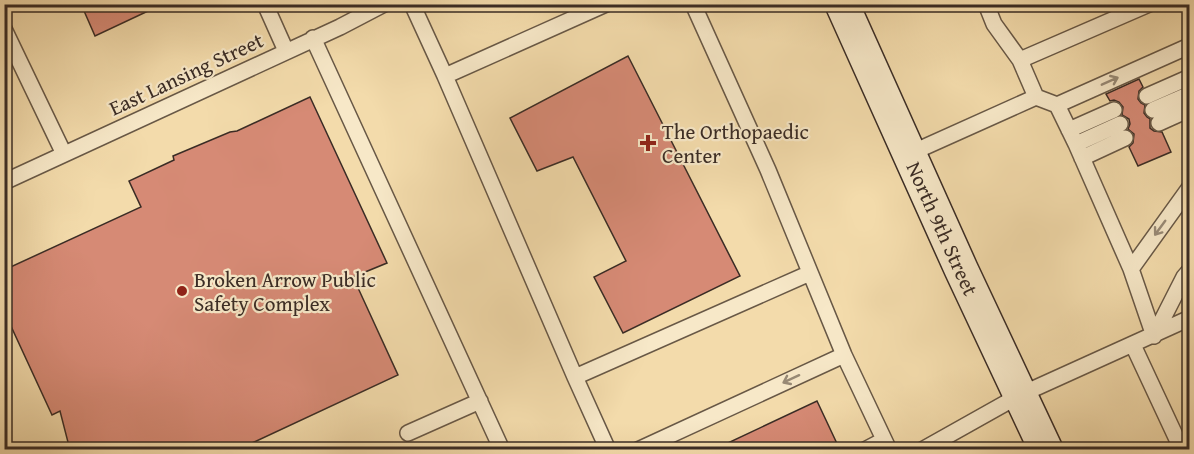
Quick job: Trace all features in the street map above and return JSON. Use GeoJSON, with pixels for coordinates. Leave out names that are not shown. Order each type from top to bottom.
{"type":"FeatureCollection","features":[{"type":"Feature","properties":{"kind":"main road","name":"North 9th Street"},"geometry":{"type":"LineString","coordinates":[[842,4],[961,269],[1046,450]]}},
{"type":"Feature","properties":{"kind":"lane"},"geometry":{"type":"LineString","coordinates":[[265,4],[286,51]]}},
{"type":"Feature","properties":{"kind":"lane","name":"East Lansing Street"},"geometry":{"type":"LineString","coordinates":[[4,182],[340,27],[384,4]]}},
{"type":"Feature","properties":{"kind":"lane"},"geometry":{"type":"LineString","coordinates":[[412,4],[608,450]]}},
{"type":"Feature","properties":{"kind":"lane"},"geometry":{"type":"LineString","coordinates":[[445,76],[606,4]]}},
{"type":"Feature","properties":{"kind":"lane"},"geometry":{"type":"LineString","coordinates":[[693,4],[768,170],[844,355],[887,445],[865,450]]}},
{"type":"Feature","properties":{"kind":"lane"},"geometry":{"type":"LineString","coordinates":[[986,4],[994,24],[1020,60],[1036,97]]}},
{"type":"Feature","properties":{"kind":"lane"},"geometry":{"type":"LineString","coordinates":[[1020,60],[1149,4]]}},
{"type":"Feature","properties":{"kind":"lane"},"geometry":{"type":"LineString","coordinates":[[4,29],[64,154]]}},
{"type":"Feature","properties":{"kind":"lane"},"geometry":{"type":"LineString","coordinates":[[313,38],[502,450]]}},
{"type":"Feature","properties":{"kind":"lane"},"geometry":{"type":"LineString","coordinates":[[909,154],[1036,97],[1057,105],[1188,50]]}},
{"type":"Feature","properties":{"kind":"lane"},"geometry":{"type":"LineString","coordinates":[[1153,110],[1190,77]]}},
{"type":"Feature","properties":{"kind":"lane"},"geometry":{"type":"LineString","coordinates":[[1153,110],[1190,94]]}},
{"type":"Feature","properties":{"kind":"lane"},"geometry":{"type":"LineString","coordinates":[[1057,105],[1131,269],[1154,336]]}},
{"type":"Feature","properties":{"kind":"lane"},"geometry":{"type":"LineString","coordinates":[[1153,110],[1190,109]]}},
{"type":"Feature","properties":{"kind":"lane"},"geometry":{"type":"LineString","coordinates":[[1075,144],[1120,124],[1075,144]]}},
{"type":"Feature","properties":{"kind":"lane"},"geometry":{"type":"LineString","coordinates":[[1131,269],[1190,188]]}},
{"type":"Feature","properties":{"kind":"lane"},"geometry":{"type":"LineString","coordinates":[[1154,336],[1184,277],[1190,270]]}},
{"type":"Feature","properties":{"kind":"lane"},"geometry":{"type":"LineString","coordinates":[[575,378],[810,273]]}},
{"type":"Feature","properties":{"kind":"lane"},"geometry":{"type":"LineString","coordinates":[[922,450],[1020,395],[1190,318]]}},
{"type":"Feature","properties":{"kind":"lane"},"geometry":{"type":"LineString","coordinates":[[1133,345],[1183,441]]}},
{"type":"Feature","properties":{"kind":"lane"},"geometry":{"type":"LineString","coordinates":[[638,450],[844,355]]}},
{"type":"Feature","properties":{"kind":"lane"},"geometry":{"type":"LineString","coordinates":[[408,433],[480,401]]}},
{"type":"Feature","properties":{"kind":"building"},"geometry":{"type":"Polygon","coordinates":[[[81,4],[163,4],[95,36],[81,4]]]}},
{"type":"Feature","properties":{"kind":"building"},"geometry":{"type":"Polygon","coordinates":[[[628,56],[740,276],[623,333],[594,277],[626,261],[573,157],[537,171],[510,118],[628,56]]]}},
{"type":"Feature","properties":{"kind":"building"},"geometry":{"type":"Polygon","coordinates":[[[1139,79],[1143,87],[1139,91],[1138,99],[1145,105],[1144,113],[1150,119],[1150,128],[1162,132],[1171,152],[1138,166],[1129,147],[1133,143],[1134,134],[1128,129],[1129,119],[1122,115],[1123,107],[1119,102],[1110,101],[1106,94],[1139,79]]]}},
{"type":"Feature","properties":{"kind":"building","name":"Broken Arrow Public Safety Complex"},"geometry":{"type":"Polygon","coordinates":[[[310,97],[387,263],[353,277],[398,375],[237,450],[70,450],[60,411],[52,415],[4,311],[4,270],[141,207],[129,181],[174,160],[173,156],[237,131],[310,97]]]}},
{"type":"Feature","properties":{"kind":"building"},"geometry":{"type":"Polygon","coordinates":[[[817,401],[840,450],[713,450],[817,401]]]}},
{"type":"Feature","properties":{"kind":"place","name":"The Orthopaedic Center"},"geometry":{"type":"Point","coordinates":[648,143]}},
{"type":"Feature","properties":{"kind":"place","name":"Broken Arrow Public Safety Complex"},"geometry":{"type":"Point","coordinates":[182,291]}}]}
